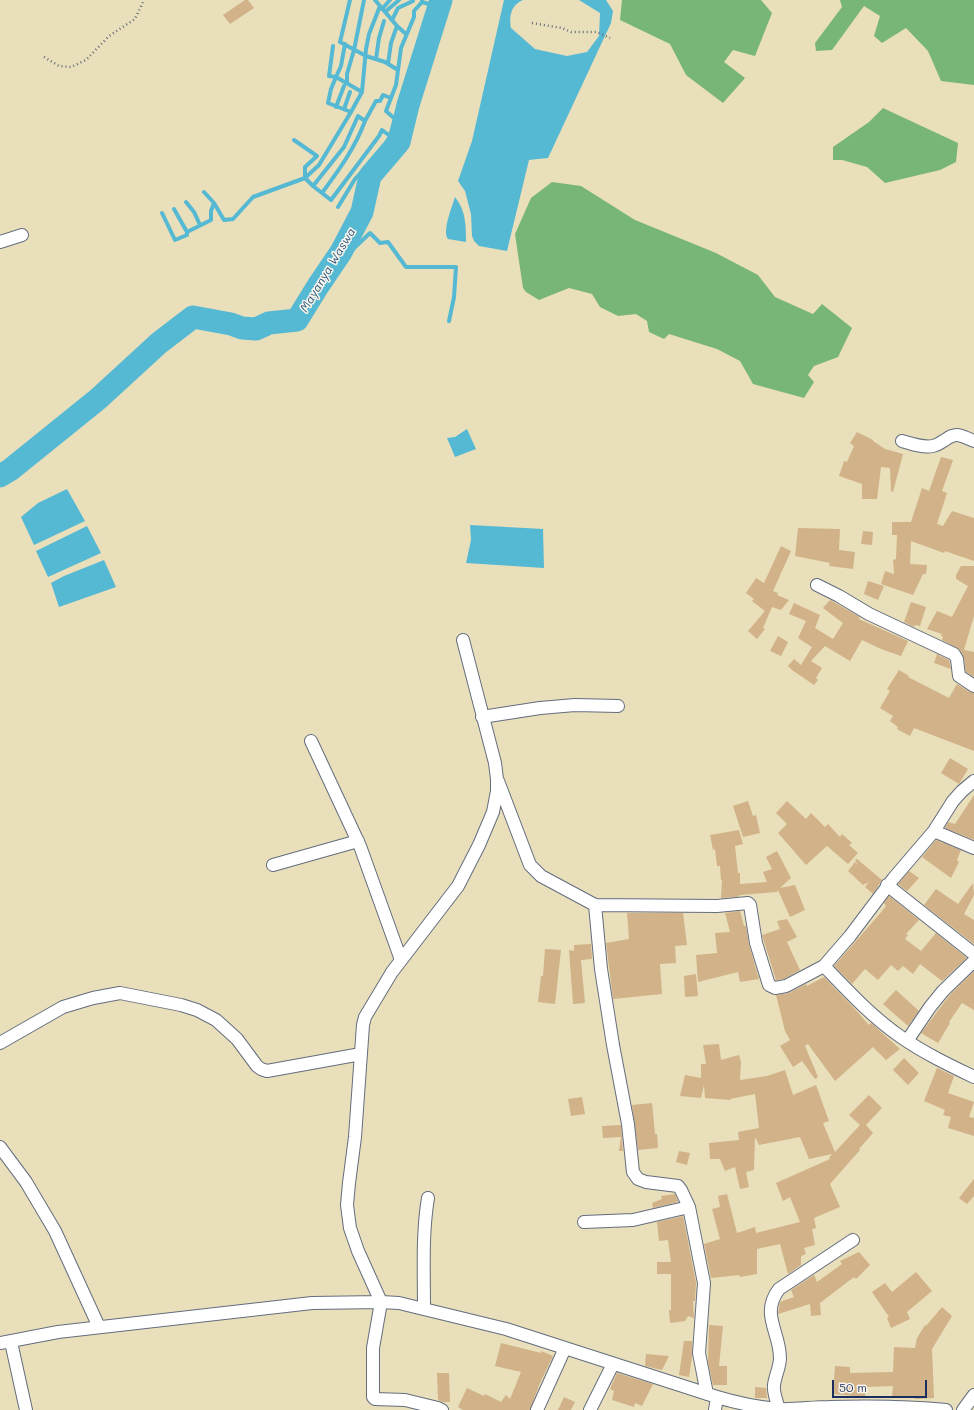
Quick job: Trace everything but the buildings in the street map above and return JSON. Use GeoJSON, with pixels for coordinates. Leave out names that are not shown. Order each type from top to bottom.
{"type":"FeatureCollection","features":[{"type":"Feature","properties":{"kind":"street"},"geometry":{"type":"LineString","coordinates":[[0,242],[22,235]]}},
{"type":"Feature","properties":{"kind":"street"},"geometry":{"type":"LineString","coordinates":[[902,441],[920,446],[932,446],[938,444],[953,434],[974,441]]}},
{"type":"Feature","properties":{"kind":"street"},"geometry":{"type":"LineString","coordinates":[[817,585],[869,614],[954,654],[958,659],[958,676],[974,686]]}},
{"type":"Feature","properties":{"kind":"street"},"geometry":{"type":"LineString","coordinates":[[442,1410],[405,1400],[375,1399],[373,1397],[373,1348],[381,1302],[358,1251],[350,1228],[347,1205],[348,1183],[355,1137],[363,1025],[365,1017],[392,972],[458,886],[479,845],[493,812],[497,791],[495,763],[463,640]]}},
{"type":"Feature","properties":{"kind":"street"},"geometry":{"type":"LineString","coordinates":[[482,717],[540,708],[575,705],[618,706]]}},
{"type":"Feature","properties":{"kind":"street"},"geometry":{"type":"LineString","coordinates":[[311,741],[358,841],[401,960]]}},
{"type":"Feature","properties":{"kind":"street"},"geometry":{"type":"LineString","coordinates":[[497,779],[530,865],[541,876],[595,905],[703,906],[748,903],[750,905],[756,943],[769,985],[775,988],[786,986],[824,966],[850,936],[887,886],[934,831],[953,801],[974,781]]}},
{"type":"Feature","properties":{"kind":"street"},"geometry":{"type":"LineString","coordinates":[[934,831],[974,848]]}},
{"type":"Feature","properties":{"kind":"street"},"geometry":{"type":"LineString","coordinates":[[273,865],[358,841]]}},
{"type":"Feature","properties":{"kind":"street"},"geometry":{"type":"LineString","coordinates":[[887,886],[974,954]]}},
{"type":"Feature","properties":{"kind":"street"},"geometry":{"type":"LineString","coordinates":[[595,905],[601,969],[613,1045],[628,1124],[633,1172],[638,1179],[646,1182],[678,1186],[682,1190],[690,1207],[704,1283],[699,1353],[715,1410]]}},
{"type":"Feature","properties":{"kind":"street"},"geometry":{"type":"LineString","coordinates":[[908,1041],[930,1006],[974,961]]}},
{"type":"Feature","properties":{"kind":"street"},"geometry":{"type":"LineString","coordinates":[[824,966],[863,1007],[908,1041],[927,1054],[974,1077]]}},
{"type":"Feature","properties":{"kind":"street"},"geometry":{"type":"LineString","coordinates":[[0,1042],[63,1007],[93,998],[120,993],[181,1005],[197,1010],[216,1020],[237,1039],[257,1066],[267,1071],[361,1054]]}},
{"type":"Feature","properties":{"kind":"street"},"geometry":{"type":"LineString","coordinates":[[0,1147],[26,1182],[55,1231],[99,1327]]}},
{"type":"Feature","properties":{"kind":"street"},"geometry":{"type":"LineString","coordinates":[[424,1309],[424,1235],[428,1198]]}},
{"type":"Feature","properties":{"kind":"street"},"geometry":{"type":"LineString","coordinates":[[584,1222],[633,1220],[690,1207]]}},
{"type":"Feature","properties":{"kind":"street"},"geometry":{"type":"LineString","coordinates":[[779,1410],[774,1386],[780,1358],[779,1345],[771,1324],[771,1304],[773,1297],[779,1290],[853,1240]]}},
{"type":"Feature","properties":{"kind":"street"},"geometry":{"type":"LineString","coordinates":[[26,1410],[6,1342],[58,1332],[312,1303],[381,1302],[399,1303],[506,1329],[741,1404],[779,1410],[828,1407],[885,1407],[946,1410]]}},
{"type":"Feature","properties":{"kind":"street"},"geometry":{"type":"LineString","coordinates":[[537,1410],[565,1348]]}},
{"type":"Feature","properties":{"kind":"street"},"geometry":{"type":"LineString","coordinates":[[590,1410],[613,1364]]}},
{"type":"Feature","properties":{"kind":"street"},"geometry":{"type":"LineString","coordinates":[[963,1410],[974,1395]]}},
{"type":"Feature","properties":{"kind":"path"},"geometry":{"type":"LineString","coordinates":[[44,57],[59,66],[71,67],[86,60],[109,36],[135,19],[144,0]]}},
{"type":"Feature","properties":{"kind":"path"},"geometry":{"type":"LineString","coordinates":[[532,23],[562,28],[571,32],[597,32],[610,38]]}},
{"type":"Feature","properties":{"kind":"green space"},"geometry":{"type":"Polygon","coordinates":[[[622,0],[761,0],[772,13],[755,56],[733,50],[724,62],[745,78],[723,103],[686,75],[670,44],[620,20],[622,0]]]}},
{"type":"Feature","properties":{"kind":"green space"},"geometry":{"type":"Polygon","coordinates":[[[840,0],[974,0],[974,85],[941,81],[928,51],[906,28],[882,43],[874,36],[880,16],[864,6],[832,50],[816,51],[815,43],[842,7],[840,0]]]}},
{"type":"Feature","properties":{"kind":"green space"},"geometry":{"type":"Polygon","coordinates":[[[883,108],[958,143],[956,162],[940,170],[885,183],[867,167],[842,160],[833,160],[833,147],[869,122],[883,108]]]}},
{"type":"Feature","properties":{"kind":"green space"},"geometry":{"type":"Polygon","coordinates":[[[552,182],[581,186],[635,220],[716,253],[758,275],[775,297],[813,314],[822,304],[852,328],[838,357],[814,366],[808,375],[814,382],[804,398],[753,384],[740,361],[717,349],[669,334],[664,339],[649,332],[647,321],[636,314],[618,316],[600,307],[592,294],[569,288],[539,300],[526,292],[523,288],[515,234],[531,198],[552,182]]]}},
{"type":"Feature","properties":{"kind":"water"},"geometry":{"type":"Polygon","coordinates":[[[504,0],[523,0],[513,8],[510,19],[511,28],[535,49],[567,56],[587,52],[599,36],[600,13],[579,0],[606,0],[613,11],[611,23],[548,158],[529,160],[507,251],[479,246],[474,241],[472,236],[471,214],[465,191],[458,181],[472,141],[504,0]]]}},
{"type":"Feature","properties":{"kind":"water"},"geometry":{"type":"Polygon","coordinates":[[[455,197],[459,202],[463,213],[466,242],[448,239],[446,235],[448,219],[455,197]]]}},
{"type":"Feature","properties":{"kind":"water"},"geometry":{"type":"Polygon","coordinates":[[[467,429],[476,449],[455,457],[447,438],[455,437],[467,429]]]}},
{"type":"Feature","properties":{"kind":"water"},"geometry":{"type":"Polygon","coordinates":[[[67,489],[85,521],[34,545],[21,517],[38,503],[67,489]]]}},
{"type":"Feature","properties":{"kind":"water"},"geometry":{"type":"Polygon","coordinates":[[[470,525],[543,529],[544,568],[466,563],[471,540],[470,525]]]}},
{"type":"Feature","properties":{"kind":"water"},"geometry":{"type":"Polygon","coordinates":[[[87,526],[101,553],[48,577],[36,551],[87,526]]]}},
{"type":"Feature","properties":{"kind":"water"},"geometry":{"type":"Polygon","coordinates":[[[104,560],[116,587],[59,607],[51,583],[64,576],[104,560]]]}},
{"type":"Feature","properties":{"kind":"waterway"},"geometry":{"type":"LineString","coordinates":[[350,0],[340,42],[366,56],[385,62],[398,70]]}},
{"type":"Feature","properties":{"kind":"waterway"},"geometry":{"type":"LineString","coordinates":[[347,83],[347,74],[354,50],[364,0]]}},
{"type":"Feature","properties":{"kind":"waterway"},"geometry":{"type":"LineString","coordinates":[[375,0],[397,26],[406,34]]}},
{"type":"Feature","properties":{"kind":"waterway"},"geometry":{"type":"LineString","coordinates":[[382,9],[390,0]]}},
{"type":"Feature","properties":{"kind":"waterway"},"geometry":{"type":"LineString","coordinates":[[385,12],[399,0]]}},
{"type":"Feature","properties":{"kind":"waterway"},"geometry":{"type":"LineString","coordinates":[[422,0],[422,2],[439,7]]}},
{"type":"Feature","properties":{"kind":"waterway","name":"Mayanya Waswa"},"geometry":{"type":"LineString","coordinates":[[0,476],[10,470],[98,399],[159,343],[193,317],[231,324],[242,328],[256,329],[269,323],[297,320],[341,252],[362,212],[370,176],[399,142],[408,105],[441,0]]}},
{"type":"Feature","properties":{"kind":"waterway"},"geometry":{"type":"LineString","coordinates":[[392,20],[398,8],[413,1]]}},
{"type":"Feature","properties":{"kind":"waterway"},"geometry":{"type":"LineString","coordinates":[[322,193],[331,200],[382,130],[390,136],[395,119],[386,111],[396,85],[401,48],[414,17],[414,11],[422,2]]}},
{"type":"Feature","properties":{"kind":"waterway"},"geometry":{"type":"LineString","coordinates":[[204,192],[214,203],[224,220],[233,219],[253,197],[305,178],[319,165],[362,92],[369,34],[380,6]]}},
{"type":"Feature","properties":{"kind":"waterway"},"geometry":{"type":"LineString","coordinates":[[376,59],[379,38],[384,21]]}},
{"type":"Feature","properties":{"kind":"waterway"},"geometry":{"type":"LineString","coordinates":[[388,64],[391,43],[397,26]]}},
{"type":"Feature","properties":{"kind":"waterway"},"geometry":{"type":"LineString","coordinates":[[333,46],[329,76],[336,77],[341,66],[345,44]]}},
{"type":"Feature","properties":{"kind":"waterway"},"geometry":{"type":"LineString","coordinates":[[351,112],[328,103],[331,89],[336,77],[362,92]]}},
{"type":"Feature","properties":{"kind":"waterway"},"geometry":{"type":"LineString","coordinates":[[336,107],[344,86]]}},
{"type":"Feature","properties":{"kind":"waterway"},"geometry":{"type":"LineString","coordinates":[[344,109],[350,92]]}},
{"type":"Feature","properties":{"kind":"waterway"},"geometry":{"type":"LineString","coordinates":[[294,140],[317,156],[305,167],[305,178],[313,186],[344,147],[358,116],[365,121],[376,101],[380,101],[383,95],[391,98]]}},
{"type":"Feature","properties":{"kind":"waterway"},"geometry":{"type":"LineString","coordinates":[[313,186],[322,193],[351,150],[365,121]]}},
{"type":"Feature","properties":{"kind":"waterway"},"geometry":{"type":"LineString","coordinates":[[338,207],[355,179],[382,150],[390,136]]}},
{"type":"Feature","properties":{"kind":"waterway"},"geometry":{"type":"LineString","coordinates":[[186,202],[194,212],[200,225]]}},
{"type":"Feature","properties":{"kind":"waterway"},"geometry":{"type":"LineString","coordinates":[[162,213],[175,240],[187,235],[187,232],[211,220],[211,211],[214,203]]}},
{"type":"Feature","properties":{"kind":"waterway"},"geometry":{"type":"LineString","coordinates":[[174,209],[187,232]]}},
{"type":"Feature","properties":{"kind":"waterway"},"geometry":{"type":"LineString","coordinates":[[341,252],[351,251],[370,233],[380,243],[388,242],[406,267],[456,267],[454,297],[449,321]]}}]}
